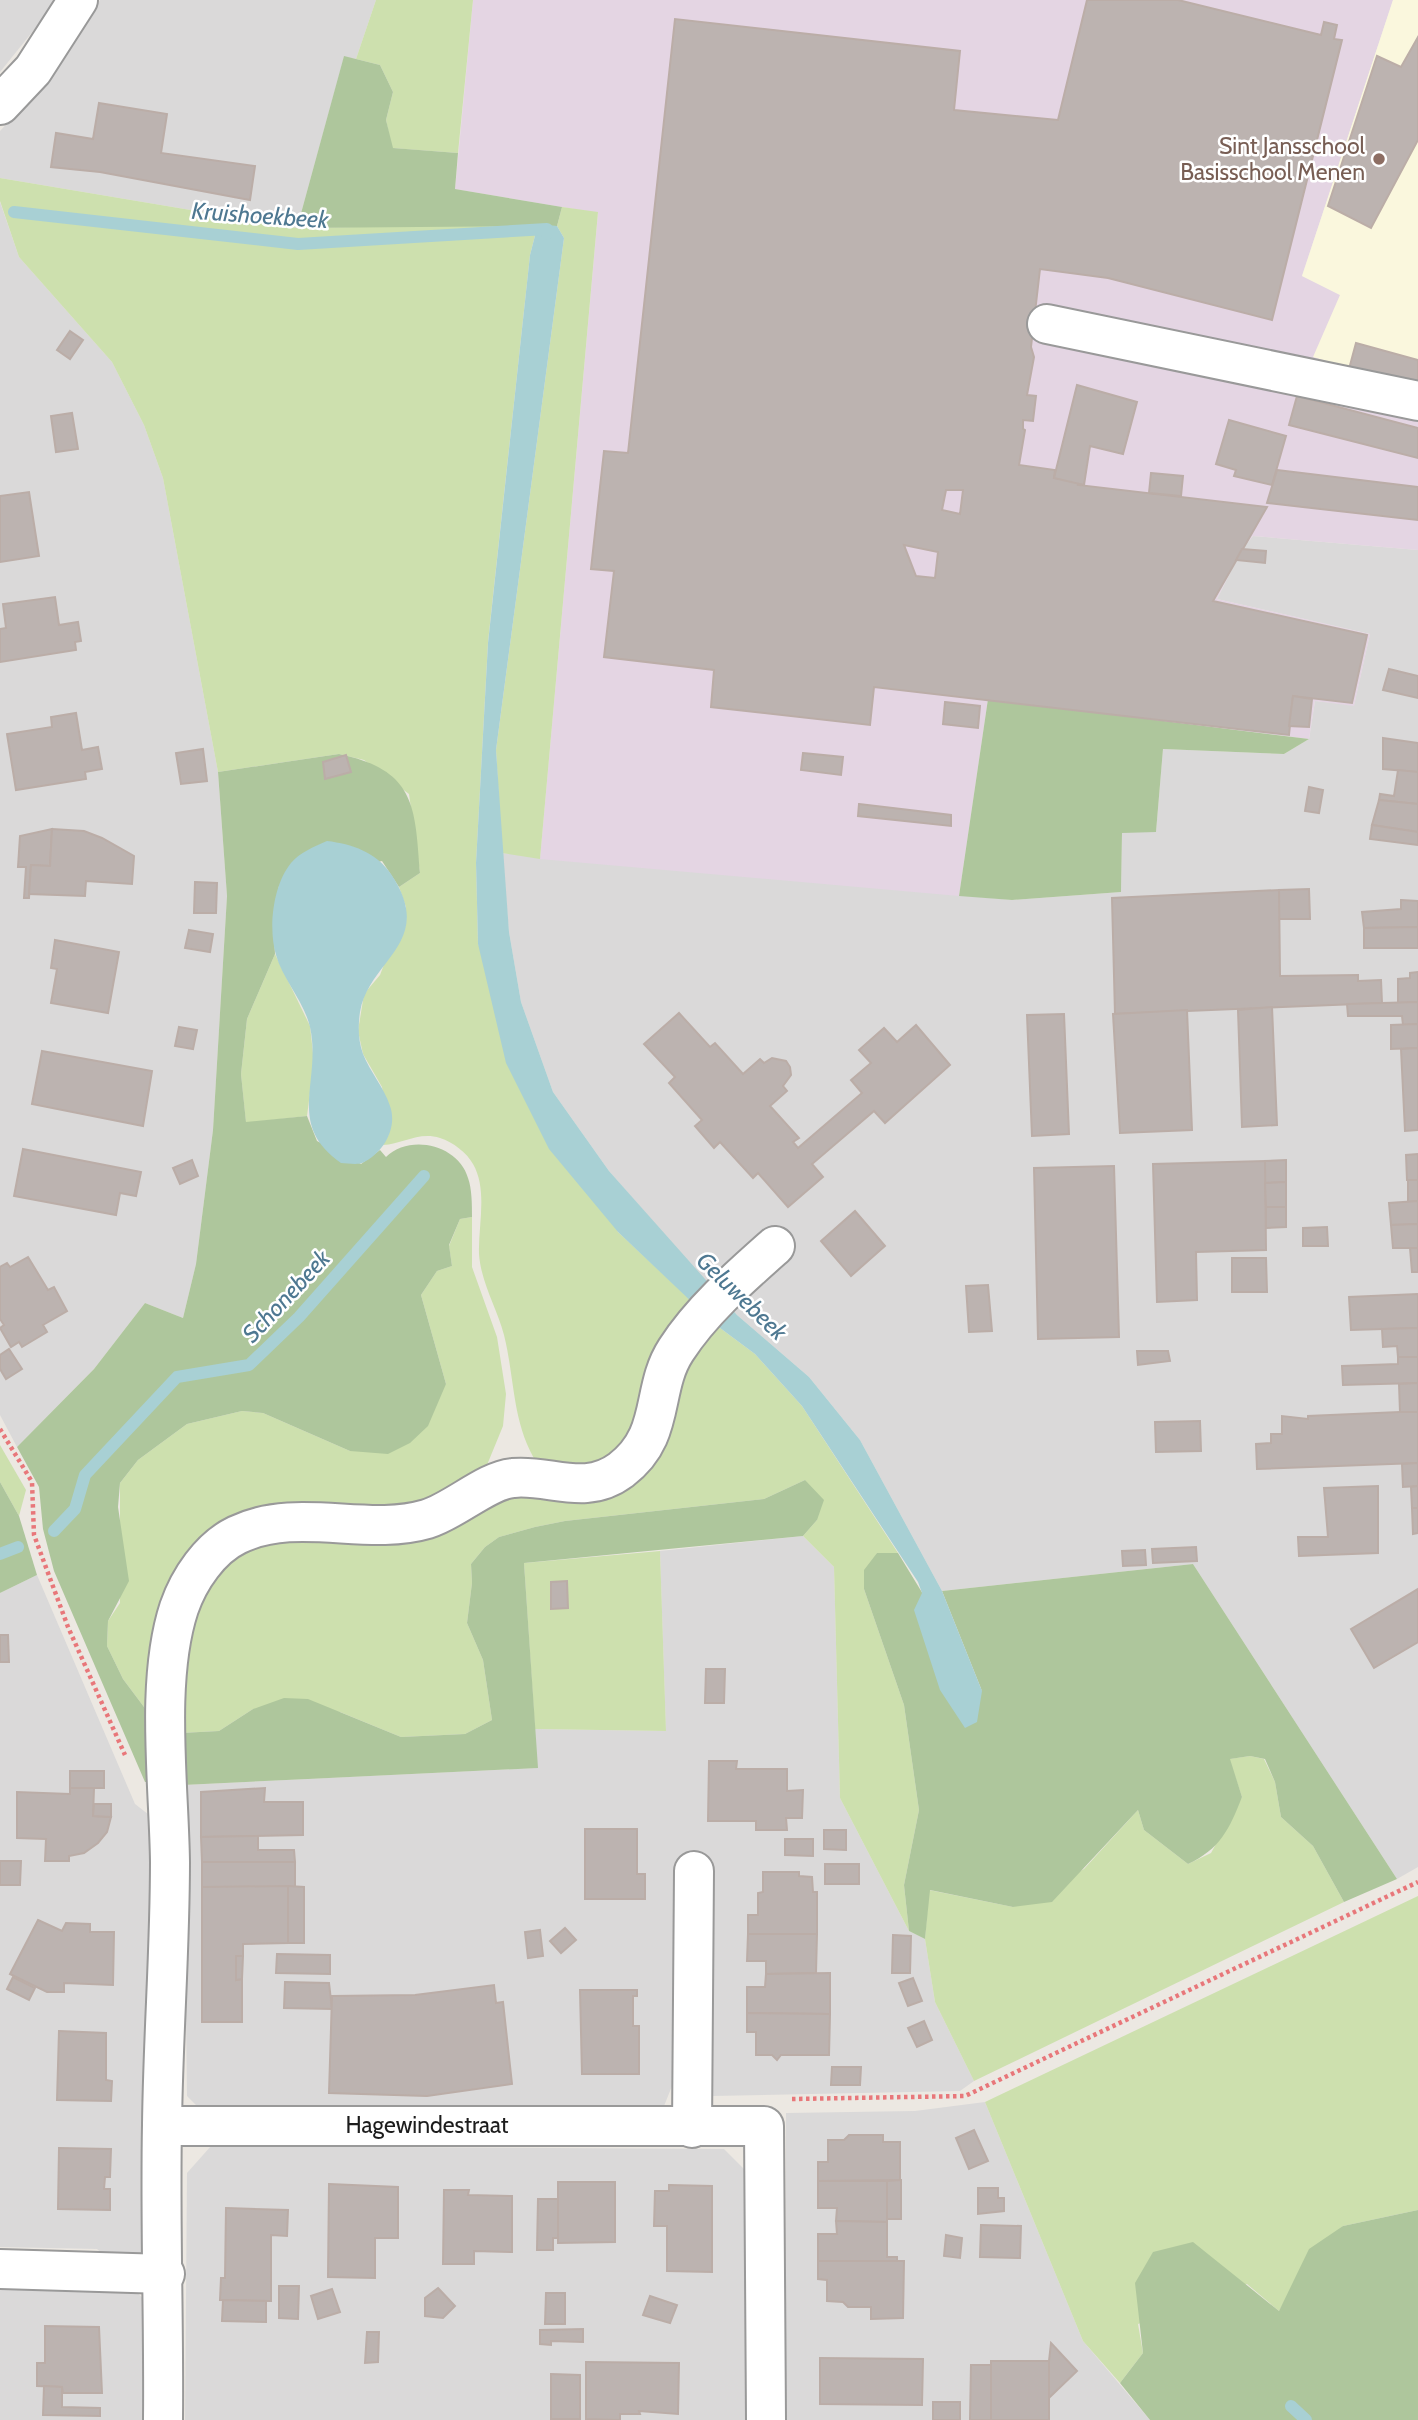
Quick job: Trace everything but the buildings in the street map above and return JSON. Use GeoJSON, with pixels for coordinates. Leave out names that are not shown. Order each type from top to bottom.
{"type":"FeatureCollection","features":[{"type":"Feature","properties":{"kind":"street"},"geometry":{"type":"LineString","coordinates":[[0,105],[33,70],[78,0]]}},
{"type":"Feature","properties":{"kind":"street"},"geometry":{"type":"LineString","coordinates":[[1047,324],[1418,401]]}},
{"type":"Feature","properties":{"kind":"street"},"geometry":{"type":"LineString","coordinates":[[163,2420],[162,2126],[169,1808],[167,1724],[171,1643],[180,1605],[207,1557],[237,1535],[284,1523],[377,1524],[425,1520],[511,1477],[585,1484],[616,1474],[634,1460],[648,1441],[673,1354],[691,1330],[746,1271],[775,1246]]}},
{"type":"Feature","properties":{"kind":"street"},"geometry":{"type":"LineString","coordinates":[[692,2128],[694,1871]]}},
{"type":"Feature","properties":{"kind":"street","name":"Hagewindestraat"},"geometry":{"type":"LineString","coordinates":[[162,2126],[764,2126]]}},
{"type":"Feature","properties":{"kind":"street"},"geometry":{"type":"LineString","coordinates":[[764,2126],[766,2420]]}},
{"type":"Feature","properties":{"kind":"street"},"geometry":{"type":"LineString","coordinates":[[0,2269],[164,2274]]}},
{"type":"Feature","properties":{"kind":"path"},"geometry":{"type":"LineString","coordinates":[[0,1429],[32,1482],[34,1535],[68,1627],[128,1762]]}},
{"type":"Feature","properties":{"kind":"path"},"geometry":{"type":"LineString","coordinates":[[764,2126],[790,2099],[965,2096],[1418,1882]]}},
{"type":"Feature","properties":{"kind":"shaded area"},"geometry":{"type":"Polygon","coordinates":[[[0,0],[58,0],[0,72],[0,0]]]}},
{"type":"Feature","properties":{"kind":"shaded area"},"geometry":{"type":"Polygon","coordinates":[[[100,0],[376,0],[356,59],[344,57],[297,228],[0,178],[0,131],[18,112],[88,21],[100,0]]]}},
{"type":"Feature","properties":{"kind":"shaded area"},"geometry":{"type":"Polygon","coordinates":[[[473,0],[1393,0],[1302,276],[1340,295],[1418,388],[1418,550],[1253,536],[1242,549],[1217,599],[1370,634],[1354,706],[1315,701],[1309,739],[988,699],[959,896],[540,859],[598,213],[455,189],[473,0]]]}},
{"type":"Feature","properties":{"kind":"shaded area","name":"Sint Jansschool Basisschool Menen"},"geometry":{"type":"Polygon","coordinates":[[[1393,0],[1418,0],[1418,388],[1313,357],[1340,295],[1302,276],[1393,0]]]}},
{"type":"Feature","properties":{"kind":"shaded area"},"geometry":{"type":"Polygon","coordinates":[[[0,202],[19,257],[112,362],[144,425],[163,478],[218,772],[227,896],[213,1130],[196,1264],[183,1318],[145,1303],[94,1369],[17,1447],[0,1415],[0,202]]]}},
{"type":"Feature","properties":{"kind":"shaded area"},"geometry":{"type":"Polygon","coordinates":[[[1253,536],[1418,550],[1418,1867],[1397,1879],[1193,1564],[942,1591],[860,1440],[809,1377],[737,1315],[699,1274],[609,1171],[553,1092],[521,1002],[509,932],[502,853],[1012,900],[1121,892],[1122,832],[1156,832],[1163,749],[1284,754],[1309,739],[1315,701],[1354,705],[1370,634],[1217,599],[1242,549],[1253,536]]]}},
{"type":"Feature","properties":{"kind":"shaded area"},"geometry":{"type":"Polygon","coordinates":[[[803,1536],[834,1567],[840,1798],[909,1931],[925,1939],[935,2002],[974,2081],[960,2091],[712,2096],[710,1864],[676,1865],[672,2086],[664,2106],[647,2113],[197,2106],[187,2096],[183,1785],[537,1768],[535,1729],[666,1731],[660,1551],[803,1536]]]}},
{"type":"Feature","properties":{"kind":"shaded area"},"geometry":{"type":"Polygon","coordinates":[[[37,1575],[135,1804],[153,1818],[144,2251],[136,2259],[109,2259],[97,2249],[0,2247],[0,1593],[37,1575]]]}},
{"type":"Feature","properties":{"kind":"shaded area"},"geometry":{"type":"Polygon","coordinates":[[[985,2102],[1083,2341],[1150,2420],[785,2420],[786,2113],[915,2111],[985,2102]]]}},
{"type":"Feature","properties":{"kind":"shaded area"},"geometry":{"type":"Polygon","coordinates":[[[211,2146],[724,2149],[750,2175],[747,2420],[185,2420],[187,2173],[211,2146]]]}},
{"type":"Feature","properties":{"kind":"shaded area"},"geometry":{"type":"Polygon","coordinates":[[[0,2286],[133,2289],[148,2303],[146,2420],[0,2420],[0,2286]]]}},
{"type":"Feature","properties":{"kind":"green space"},"geometry":{"type":"Polygon","coordinates":[[[376,0],[473,0],[458,153],[392,148],[386,120],[393,92],[380,65],[356,59],[376,0]]]}},
{"type":"Feature","properties":{"kind":"green space"},"geometry":{"type":"Polygon","coordinates":[[[344,56],[380,65],[393,92],[386,120],[393,148],[458,153],[455,189],[562,207],[557,226],[297,228],[344,56]]]}},
{"type":"Feature","properties":{"kind":"green space"},"geometry":{"type":"Polygon","coordinates":[[[0,178],[297,228],[538,224],[530,255],[488,642],[476,863],[478,944],[618,1232],[695,1304],[636,1441],[586,1474],[537,1463],[523,1433],[504,1335],[480,1265],[481,1197],[478,1174],[473,1164],[455,1145],[432,1136],[383,1145],[389,1134],[382,1087],[363,1054],[358,1031],[364,994],[380,975],[406,907],[399,887],[420,873],[409,794],[364,760],[339,754],[218,772],[163,478],[144,425],[112,362],[19,257],[0,201],[0,178]]]}},
{"type":"Feature","properties":{"kind":"green space"},"geometry":{"type":"Polygon","coordinates":[[[562,207],[598,212],[540,859],[502,853],[496,750],[564,238],[557,226],[562,207]]]}},
{"type":"Feature","properties":{"kind":"green space"},"geometry":{"type":"Polygon","coordinates":[[[988,699],[1309,739],[1284,754],[1163,749],[1156,832],[1122,833],[1121,892],[1012,900],[959,896],[988,699]]]}},
{"type":"Feature","properties":{"kind":"green space"},"geometry":{"type":"Polygon","coordinates":[[[339,754],[364,761],[383,770],[397,781],[412,811],[420,873],[399,887],[382,861],[279,886],[273,916],[275,954],[247,1019],[241,1074],[246,1122],[307,1116],[317,1141],[361,1164],[380,1150],[386,1157],[396,1150],[420,1144],[444,1151],[455,1157],[463,1167],[470,1187],[472,1217],[460,1219],[449,1245],[452,1266],[437,1271],[421,1295],[446,1384],[428,1426],[410,1443],[388,1454],[350,1451],[263,1413],[242,1411],[187,1424],[138,1460],[120,1483],[118,1507],[129,1581],[108,1621],[107,1646],[123,1679],[147,1711],[154,1782],[145,1782],[54,1571],[43,1529],[39,1487],[17,1447],[94,1369],[145,1303],[183,1318],[196,1264],[213,1130],[227,896],[218,772],[339,754]]]}},
{"type":"Feature","properties":{"kind":"green space"},"geometry":{"type":"Polygon","coordinates":[[[275,954],[310,1026],[314,1062],[307,1116],[246,1123],[241,1074],[247,1019],[275,954]]]}},
{"type":"Feature","properties":{"kind":"green space"},"geometry":{"type":"Polygon","coordinates":[[[472,1217],[472,1267],[497,1337],[506,1394],[503,1426],[487,1465],[473,1481],[425,1506],[230,1525],[147,1711],[123,1679],[107,1646],[108,1621],[120,1603],[120,1483],[138,1460],[187,1424],[242,1411],[263,1413],[350,1451],[446,1384],[421,1295],[437,1271],[452,1266],[449,1246],[460,1219],[472,1217]]]}},
{"type":"Feature","properties":{"kind":"green space"},"geometry":{"type":"Polygon","coordinates":[[[716,1325],[755,1354],[802,1406],[898,1553],[877,1553],[864,1589],[904,1705],[919,1810],[904,1885],[909,1931],[840,1798],[834,1567],[803,1536],[817,1520],[805,1480],[764,1499],[565,1521],[499,1537],[485,1547],[471,1564],[472,1583],[467,1623],[483,1660],[492,1720],[465,1734],[401,1737],[340,1712],[253,1709],[219,1731],[181,1733],[189,1618],[219,1567],[256,1543],[511,1491],[575,1501],[676,1384],[716,1325]]]}},
{"type":"Feature","properties":{"kind":"green space"},"geometry":{"type":"Polygon","coordinates":[[[0,1445],[26,1490],[19,1516],[0,1482],[0,1445]]]}},
{"type":"Feature","properties":{"kind":"green space"},"geometry":{"type":"Polygon","coordinates":[[[805,1480],[824,1500],[817,1520],[803,1536],[524,1563],[538,1768],[183,1785],[181,1733],[219,1731],[253,1709],[284,1698],[308,1699],[401,1737],[465,1734],[492,1720],[483,1660],[467,1623],[472,1583],[471,1564],[485,1547],[499,1537],[565,1521],[764,1499],[805,1480]]]}},
{"type":"Feature","properties":{"kind":"green space"},"geometry":{"type":"Polygon","coordinates":[[[0,1482],[19,1516],[37,1575],[0,1593],[0,1482]]]}},
{"type":"Feature","properties":{"kind":"green space"},"geometry":{"type":"Polygon","coordinates":[[[660,1551],[666,1731],[535,1729],[524,1563],[660,1551]]]}},
{"type":"Feature","properties":{"kind":"green space"},"geometry":{"type":"Polygon","coordinates":[[[877,1553],[898,1553],[982,1691],[942,1591],[1193,1564],[1397,1879],[1344,1902],[1313,1846],[1281,1817],[1275,1782],[1265,1759],[1250,1756],[1230,1759],[1242,1797],[1228,1829],[1208,1852],[1188,1864],[1144,1830],[1138,1810],[1052,1902],[1013,1907],[930,1890],[925,1939],[909,1931],[904,1885],[919,1810],[904,1705],[864,1589],[864,1570],[877,1553]]]}},
{"type":"Feature","properties":{"kind":"green space"},"geometry":{"type":"Polygon","coordinates":[[[1250,1756],[1264,1759],[1275,1782],[1281,1817],[1313,1846],[1344,1902],[974,2081],[935,2002],[925,1939],[929,1890],[1013,1907],[1084,1869],[1138,1810],[1144,1830],[1188,1864],[1211,1853],[1242,1797],[1229,1759],[1250,1756]]]}},
{"type":"Feature","properties":{"kind":"green space"},"geometry":{"type":"Polygon","coordinates":[[[1418,1896],[1418,2210],[1343,2226],[1294,2285],[1279,2311],[1247,2284],[1138,2324],[1143,2353],[1120,2383],[1083,2341],[985,2102],[1418,1896]]]}},
{"type":"Feature","properties":{"kind":"green space"},"geometry":{"type":"Polygon","coordinates":[[[1418,2210],[1418,2420],[1150,2420],[1120,2383],[1143,2353],[1135,2283],[1153,2252],[1193,2242],[1279,2311],[1309,2249],[1343,2226],[1418,2210]]]}},
{"type":"Feature","properties":{"kind":"water"},"geometry":{"type":"Polygon","coordinates":[[[538,224],[557,226],[564,238],[496,750],[509,932],[521,1002],[553,1092],[609,1171],[737,1315],[809,1377],[860,1440],[942,1591],[982,1691],[977,1722],[965,1728],[940,1690],[914,1610],[922,1593],[918,1582],[802,1406],[755,1354],[716,1325],[618,1232],[549,1149],[506,1063],[478,944],[476,863],[488,643],[530,255],[538,224]]]}},
{"type":"Feature","properties":{"kind":"water"},"geometry":{"type":"Polygon","coordinates":[[[327,841],[363,850],[385,866],[403,898],[407,917],[404,934],[375,978],[360,1012],[361,1049],[387,1099],[392,1123],[382,1147],[370,1159],[357,1164],[341,1163],[324,1148],[314,1133],[309,1101],[312,1066],[310,1027],[303,1008],[279,964],[272,932],[276,895],[285,872],[298,856],[327,841]]]}},
{"type":"Feature","properties":{"kind":"waterway","name":"Kruishoekbeek"},"geometry":{"type":"LineString","coordinates":[[14,212],[298,244],[547,229],[547,234]]}},
{"type":"Feature","properties":{"kind":"waterway","name":"Schonebeek"},"geometry":{"type":"LineString","coordinates":[[54,1531],[75,1509],[85,1475],[177,1377],[249,1365],[299,1317],[424,1176]]}},
{"type":"Feature","properties":{"kind":"waterway","name":"Schonebeek"},"geometry":{"type":"LineString","coordinates":[[0,1554],[18,1547]]}},
{"type":"Feature","properties":{"kind":"waterway","name":"Geluwebeek"},"geometry":{"type":"LineString","coordinates":[[1291,2406],[1306,2420]]}},
{"type":"Feature","properties":{"kind":"place","name":"Sint Jansschool Basisschool Menen"},"geometry":{"type":"Point","coordinates":[1379,159]}}]}
